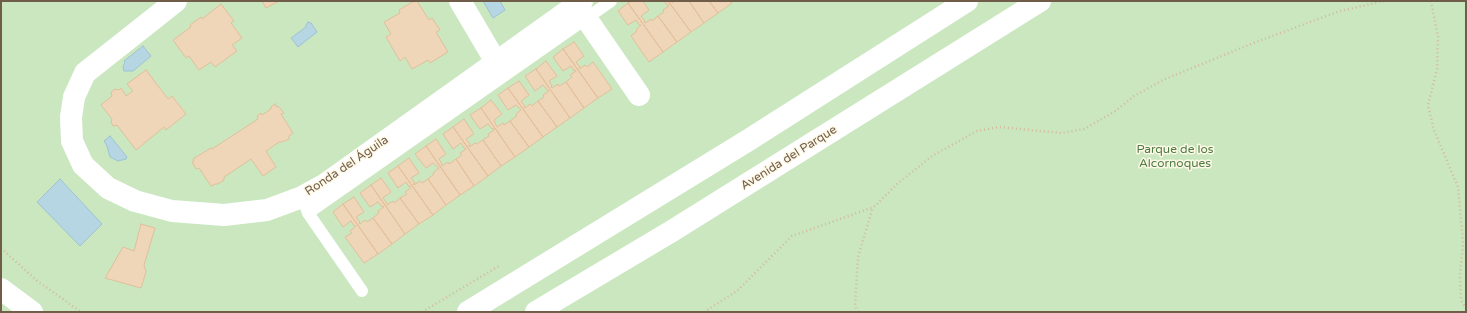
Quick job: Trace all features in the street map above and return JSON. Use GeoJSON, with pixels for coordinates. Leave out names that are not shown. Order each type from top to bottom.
{"type":"FeatureCollection","features":[{"type":"Feature","properties":{"kind":"street","name":"Ronda del Águila"},"geometry":{"type":"LineString","coordinates":[[176,1],[85,73],[74,97],[71,117],[72,141],[83,165],[108,188],[136,201],[172,211],[224,215],[305,205],[324,185],[496,62],[582,8]]}},
{"type":"Feature","properties":{"kind":"street"},"geometry":{"type":"LineString","coordinates":[[460,1],[496,62]]}},
{"type":"Feature","properties":{"kind":"street"},"geometry":{"type":"LineString","coordinates":[[468,312],[747,141],[967,1]]}},
{"type":"Feature","properties":{"kind":"street","name":"Avenida del Parque"},"geometry":{"type":"LineString","coordinates":[[536,312],[672,231],[1040,1]]}},
{"type":"Feature","properties":{"kind":"street"},"geometry":{"type":"LineString","coordinates":[[582,8],[639,95]]}},
{"type":"Feature","properties":{"kind":"street"},"geometry":{"type":"LineString","coordinates":[[1,288],[32,312]]}},
{"type":"Feature","properties":{"kind":"lane"},"geometry":{"type":"LineString","coordinates":[[362,291],[305,205],[582,8],[611,1]]}},
{"type":"Feature","properties":{"kind":"path"},"geometry":{"type":"LineString","coordinates":[[704,312],[737,291],[792,236],[874,207],[896,185],[932,156],[978,131],[999,127],[1061,133],[1084,129],[1114,112],[1134,96],[1163,80],[1256,42],[1333,14],[1384,1]]}},
{"type":"Feature","properties":{"kind":"path"},"geometry":{"type":"LineString","coordinates":[[1431,1],[1438,37],[1437,69],[1428,105],[1434,130],[1458,187],[1463,243],[1460,274],[1461,300],[1466,308]]}},
{"type":"Feature","properties":{"kind":"path"},"geometry":{"type":"LineString","coordinates":[[858,312],[854,305],[858,257],[874,207]]}},
{"type":"Feature","properties":{"kind":"path"},"geometry":{"type":"LineString","coordinates":[[1,248],[36,280],[81,312]]}},
{"type":"Feature","properties":{"kind":"green space","name":"Parque de los Alcornoques"},"geometry":{"type":"Polygon","coordinates":[[[1,1],[1466,1],[1466,312],[1,312],[1,1]]]}},
{"type":"Feature","properties":{"kind":"water"},"geometry":{"type":"Polygon","coordinates":[[[483,1],[500,1],[505,10],[493,18],[483,1]]]}},
{"type":"Feature","properties":{"kind":"water"},"geometry":{"type":"Polygon","coordinates":[[[308,22],[311,23],[317,32],[298,47],[291,38],[306,27],[308,22]]]}},
{"type":"Feature","properties":{"kind":"water"},"geometry":{"type":"Polygon","coordinates":[[[143,46],[151,56],[133,71],[124,71],[124,61],[143,46]]]}},
{"type":"Feature","properties":{"kind":"water"},"geometry":{"type":"Polygon","coordinates":[[[110,136],[127,157],[126,159],[118,161],[110,157],[104,141],[110,136]]]}},
{"type":"Feature","properties":{"kind":"water"},"geometry":{"type":"Polygon","coordinates":[[[60,179],[102,224],[80,246],[37,202],[60,179]]]}},
{"type":"Feature","properties":{"kind":"building"},"geometry":{"type":"Polygon","coordinates":[[[262,1],[279,1],[266,8],[262,1]]]}},
{"type":"Feature","properties":{"kind":"building"},"geometry":{"type":"Polygon","coordinates":[[[414,1],[417,1],[429,20],[432,18],[440,30],[436,32],[448,52],[430,63],[428,60],[412,69],[405,57],[400,61],[386,37],[391,34],[384,22],[400,13],[399,10],[414,1]]]}},
{"type":"Feature","properties":{"kind":"building"},"geometry":{"type":"Polygon","coordinates":[[[632,1],[643,1],[649,10],[641,16],[645,23],[651,19],[652,21],[658,16],[677,42],[663,52],[628,3],[632,1]]]}},
{"type":"Feature","properties":{"kind":"building"},"geometry":{"type":"Polygon","coordinates":[[[664,1],[668,1],[691,32],[677,42],[658,16],[669,6],[664,1]]]}},
{"type":"Feature","properties":{"kind":"building"},"geometry":{"type":"Polygon","coordinates":[[[668,1],[672,1],[672,3],[675,1],[689,1],[704,23],[691,32],[668,1]]]}},
{"type":"Feature","properties":{"kind":"building"},"geometry":{"type":"Polygon","coordinates":[[[689,1],[709,1],[718,13],[704,23],[689,1]]]}},
{"type":"Feature","properties":{"kind":"building"},"geometry":{"type":"Polygon","coordinates":[[[709,1],[730,1],[732,3],[718,13],[709,1]]]}},
{"type":"Feature","properties":{"kind":"building"},"geometry":{"type":"Polygon","coordinates":[[[628,3],[663,52],[649,62],[631,36],[641,25],[639,25],[636,20],[628,25],[618,11],[628,3]]]}},
{"type":"Feature","properties":{"kind":"building"},"geometry":{"type":"Polygon","coordinates":[[[221,4],[234,21],[231,23],[242,38],[232,45],[237,51],[215,67],[211,62],[199,70],[189,56],[186,58],[173,40],[191,27],[190,25],[201,17],[202,19],[221,4]]]}},
{"type":"Feature","properties":{"kind":"building"},"geometry":{"type":"Polygon","coordinates":[[[574,42],[584,56],[576,62],[580,67],[579,69],[585,65],[587,67],[593,62],[612,89],[598,98],[563,49],[574,42]]]}},
{"type":"Feature","properties":{"kind":"building"},"geometry":{"type":"Polygon","coordinates":[[[563,49],[598,98],[584,108],[566,82],[572,77],[570,75],[576,71],[574,71],[571,66],[563,71],[553,57],[563,49]]]}},
{"type":"Feature","properties":{"kind":"building"},"geometry":{"type":"Polygon","coordinates":[[[546,61],[557,76],[549,81],[552,86],[551,87],[552,88],[558,84],[559,86],[566,82],[584,108],[570,118],[536,69],[546,61]]]}},
{"type":"Feature","properties":{"kind":"building"},"geometry":{"type":"Polygon","coordinates":[[[536,69],[570,118],[557,127],[538,101],[549,91],[543,85],[535,91],[525,76],[536,69]]]}},
{"type":"Feature","properties":{"kind":"building"},"geometry":{"type":"Polygon","coordinates":[[[146,70],[168,99],[172,96],[186,114],[166,130],[164,127],[136,150],[117,125],[113,126],[111,122],[112,119],[101,105],[112,96],[111,92],[115,89],[119,90],[121,88],[126,96],[133,91],[127,84],[146,70]]]}},
{"type":"Feature","properties":{"kind":"building"},"geometry":{"type":"Polygon","coordinates":[[[519,81],[529,95],[521,101],[525,108],[530,104],[532,106],[538,101],[557,127],[543,137],[508,88],[519,81]]]}},
{"type":"Feature","properties":{"kind":"building"},"geometry":{"type":"Polygon","coordinates":[[[508,88],[543,137],[529,147],[510,121],[517,116],[516,114],[521,110],[516,105],[508,110],[498,95],[508,88]]]}},
{"type":"Feature","properties":{"kind":"building"},"geometry":{"type":"Polygon","coordinates":[[[491,100],[502,114],[494,120],[497,127],[510,121],[529,147],[515,157],[481,108],[491,100]]]}},
{"type":"Feature","properties":{"kind":"building"},"geometry":{"type":"Polygon","coordinates":[[[275,104],[276,107],[278,106],[284,113],[281,114],[293,133],[289,136],[289,139],[279,142],[266,151],[276,167],[263,176],[251,159],[224,177],[224,180],[211,186],[199,168],[196,169],[192,162],[194,161],[193,159],[211,148],[212,149],[258,119],[257,116],[261,113],[262,115],[271,109],[271,107],[275,104]]]}},
{"type":"Feature","properties":{"kind":"building"},"geometry":{"type":"Polygon","coordinates":[[[481,108],[515,157],[501,166],[483,140],[494,130],[493,128],[492,129],[488,124],[480,129],[470,115],[481,108]]]}},
{"type":"Feature","properties":{"kind":"building"},"geometry":{"type":"Polygon","coordinates":[[[464,119],[474,134],[466,139],[470,144],[469,147],[483,140],[501,166],[488,176],[453,127],[464,119]]]}},
{"type":"Feature","properties":{"kind":"building"},"geometry":{"type":"Polygon","coordinates":[[[453,127],[488,176],[474,186],[456,159],[462,155],[460,153],[466,149],[461,143],[453,149],[443,134],[453,127]]]}},
{"type":"Feature","properties":{"kind":"building"},"geometry":{"type":"Polygon","coordinates":[[[436,139],[446,154],[439,159],[442,164],[441,165],[442,166],[448,162],[449,164],[456,159],[474,186],[460,195],[426,146],[436,139]]]}},
{"type":"Feature","properties":{"kind":"building"},"geometry":{"type":"Polygon","coordinates":[[[426,146],[460,195],[446,205],[428,179],[439,168],[433,163],[426,168],[415,154],[426,146]]]}},
{"type":"Feature","properties":{"kind":"building"},"geometry":{"type":"Polygon","coordinates":[[[409,158],[419,173],[411,178],[415,183],[413,184],[414,185],[420,181],[422,183],[428,179],[446,205],[433,215],[398,166],[409,158]]]}},
{"type":"Feature","properties":{"kind":"building"},"geometry":{"type":"Polygon","coordinates":[[[398,166],[433,215],[419,224],[400,198],[407,194],[405,192],[411,188],[410,186],[409,187],[406,182],[398,188],[388,173],[398,166]]]}},
{"type":"Feature","properties":{"kind":"building"},"geometry":{"type":"Polygon","coordinates":[[[381,178],[391,192],[383,198],[387,205],[393,201],[394,203],[400,198],[419,224],[405,234],[371,185],[381,178]]]}},
{"type":"Feature","properties":{"kind":"building"},"geometry":{"type":"Polygon","coordinates":[[[371,185],[405,234],[392,244],[373,218],[379,213],[378,211],[384,207],[382,207],[378,202],[370,207],[360,193],[371,185]]]}},
{"type":"Feature","properties":{"kind":"building"},"geometry":{"type":"Polygon","coordinates":[[[354,197],[364,212],[356,217],[360,222],[359,223],[360,224],[365,220],[367,222],[373,218],[392,244],[378,254],[343,204],[354,197]]]}},
{"type":"Feature","properties":{"kind":"building"},"geometry":{"type":"Polygon","coordinates":[[[343,204],[378,254],[364,263],[345,237],[352,233],[350,231],[356,226],[354,226],[351,221],[343,227],[333,212],[343,204]]]}},
{"type":"Feature","properties":{"kind":"building"},"geometry":{"type":"Polygon","coordinates":[[[141,224],[155,228],[144,265],[146,272],[141,288],[105,278],[123,247],[134,251],[141,224]]]}}]}
